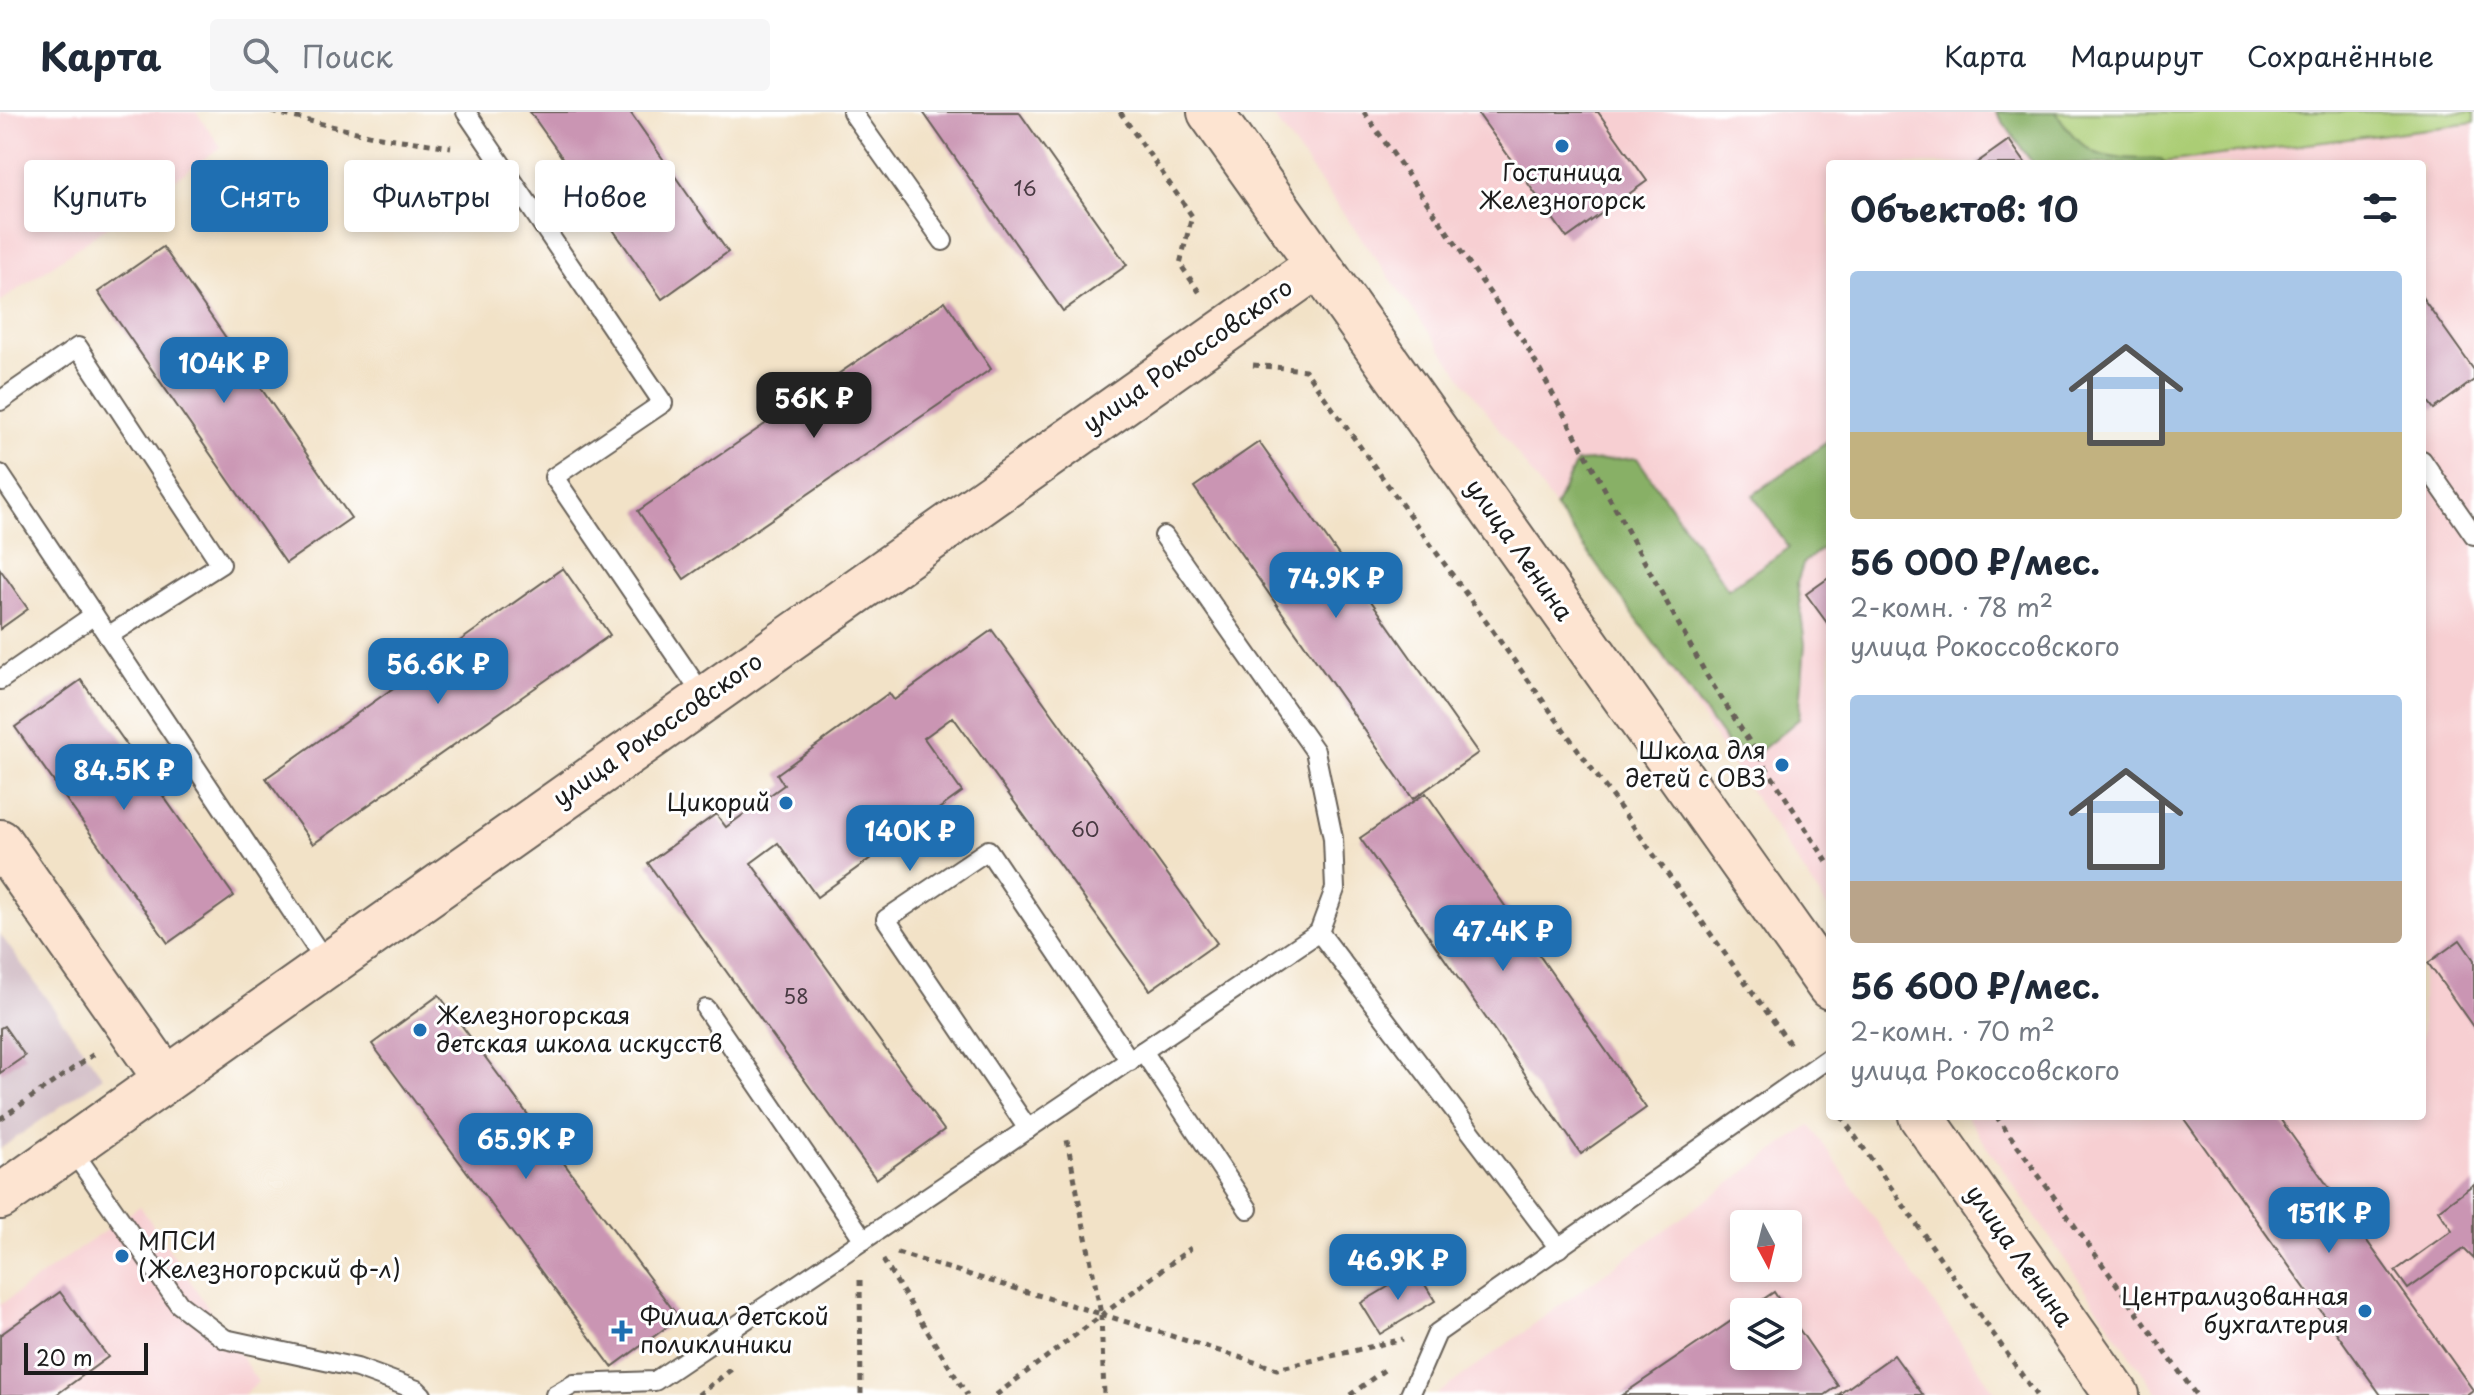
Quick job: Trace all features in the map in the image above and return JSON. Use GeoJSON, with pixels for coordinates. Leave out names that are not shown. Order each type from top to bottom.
{"type":"FeatureCollection","features":[{"type":"Feature","properties":{"kind":"main road","name":"улица Ленина"},"geometry":{"type":"LineString","coordinates":[[1210,112],[1826,981]]}},
{"type":"Feature","properties":{"kind":"main road","name":"улица Рокоссовского"},"geometry":{"type":"LineString","coordinates":[[0,1197],[1318,265]]}},
{"type":"Feature","properties":{"kind":"main road"},"geometry":{"type":"LineString","coordinates":[[0,842],[166,1079]]}},
{"type":"Feature","properties":{"kind":"main road","name":"улица Ленина"},"geometry":{"type":"LineString","coordinates":[[1924,1120],[2117,1395]]}},
{"type":"Feature","properties":{"kind":"lane"},"geometry":{"type":"LineString","coordinates":[[466,112],[663,403],[554,477],[704,697]]}},
{"type":"Feature","properties":{"kind":"lane"},"geometry":{"type":"LineString","coordinates":[[852,112],[943,241]]}},
{"type":"Feature","properties":{"kind":"lane"},"geometry":{"type":"LineString","coordinates":[[0,401],[78,347],[221,564],[108,636]]}},
{"type":"Feature","properties":{"kind":"lane"},"geometry":{"type":"LineString","coordinates":[[2426,466],[2474,535]]}},
{"type":"Feature","properties":{"kind":"lane"},"geometry":{"type":"LineString","coordinates":[[0,474],[327,964]]}},
{"type":"Feature","properties":{"kind":"lane"},"geometry":{"type":"LineString","coordinates":[[555,1395],[574,1384],[655,1381],[1319,932],[1335,889],[1333,838],[1315,751],[1164,536]]}},
{"type":"Feature","properties":{"kind":"lane"},"geometry":{"type":"LineString","coordinates":[[0,680],[94,615]]}},
{"type":"Feature","properties":{"kind":"lane"},"geometry":{"type":"LineString","coordinates":[[1028,1129],[886,919],[988,850],[1248,1209]]}},
{"type":"Feature","properties":{"kind":"lane"},"geometry":{"type":"LineString","coordinates":[[1319,932],[1559,1248]]}},
{"type":"Feature","properties":{"kind":"lane"},"geometry":{"type":"LineString","coordinates":[[706,1009],[864,1240]]}},
{"type":"Feature","properties":{"kind":"lane"},"geometry":{"type":"LineString","coordinates":[[1410,1395],[1442,1330],[1826,1059]]}},
{"type":"Feature","properties":{"kind":"lane"},"geometry":{"type":"LineString","coordinates":[[70,1147],[179,1304],[225,1339],[357,1368],[417,1390],[422,1395]]}},
{"type":"Feature","properties":{"kind":"path"},"geometry":{"type":"LineString","coordinates":[[272,112],[373,136],[493,152]]}},
{"type":"Feature","properties":{"kind":"path"},"geometry":{"type":"LineString","coordinates":[[1120,112],[1192,216],[1180,264],[1224,330],[1252,365],[1305,370],[1808,1070]]}},
{"type":"Feature","properties":{"kind":"path"},"geometry":{"type":"LineString","coordinates":[[1364,112],[1526,345],[1707,676],[1826,860]]}},
{"type":"Feature","properties":{"kind":"path"},"geometry":{"type":"LineString","coordinates":[[0,1119],[130,1028]]}},
{"type":"Feature","properties":{"kind":"path"},"geometry":{"type":"LineString","coordinates":[[1844,1120],[2036,1395]]}},
{"type":"Feature","properties":{"kind":"path"},"geometry":{"type":"LineString","coordinates":[[1999,1120],[2196,1395]]}},
{"type":"Feature","properties":{"kind":"path"},"geometry":{"type":"LineString","coordinates":[[1064,1126],[1101,1314],[1104,1395]]}},
{"type":"Feature","properties":{"kind":"path"},"geometry":{"type":"LineString","coordinates":[[996,1395],[1191,1248]]}},
{"type":"Feature","properties":{"kind":"path"},"geometry":{"type":"LineString","coordinates":[[889,1251],[1277,1369],[1442,1330]]}},
{"type":"Feature","properties":{"kind":"path"},"geometry":{"type":"LineString","coordinates":[[881,1256],[967,1395]]}},
{"type":"Feature","properties":{"kind":"path"},"geometry":{"type":"LineString","coordinates":[[860,1272],[861,1395]]}},
{"type":"Feature","properties":{"kind":"shaded area"},"geometry":{"type":"Polygon","coordinates":[[[0,112],[196,112],[221,147],[202,160],[191,160],[191,168],[175,179],[175,160],[24,160],[24,232],[100,232],[0,302],[0,112]]]}},
{"type":"Feature","properties":{"kind":"shaded area"},"geometry":{"type":"Polygon","coordinates":[[[1270,112],[2024,112],[2057,160],[1826,160],[1826,905],[1637,620],[1270,112]]]}},
{"type":"Feature","properties":{"kind":"shaded area"},"geometry":{"type":"Polygon","coordinates":[[[2474,123],[2474,1395],[2158,1395],[1969,1120],[2426,1120],[2426,160],[2181,160],[2474,123]]]}},
{"type":"Feature","properties":{"kind":"shaded area"},"geometry":{"type":"Polygon","coordinates":[[[0,934],[103,1077],[0,1149],[0,934]]]}},
{"type":"Feature","properties":{"kind":"shaded area"},"geometry":{"type":"Polygon","coordinates":[[[1810,1125],[1997,1395],[1436,1395],[1810,1125]]]}},
{"type":"Feature","properties":{"kind":"shaded area","name":"МПСИ (Железногорский ф-л)"},"geometry":{"type":"Polygon","coordinates":[[[140,1206],[258,1382],[243,1395],[0,1395],[0,1305],[140,1206]]]}},
{"type":"Feature","properties":{"kind":"green space"},"geometry":{"type":"Polygon","coordinates":[[[1996,112],[2056,112],[2079,141],[2100,155],[2162,160],[2030,160],[1996,112]]]}},
{"type":"Feature","properties":{"kind":"green space"},"geometry":{"type":"Polygon","coordinates":[[[2024,112],[2474,112],[2474,123],[2181,160],[2057,160],[2024,112]]]}},
{"type":"Feature","properties":{"kind":"green space"},"geometry":{"type":"Polygon","coordinates":[[[1826,443],[1826,546],[1804,562],[1797,583],[1805,644],[1799,719],[1757,754],[1728,745],[1555,507],[1576,462],[1637,458],[1728,589],[1789,548],[1753,495],[1826,443]]]}},
{"type":"Feature","properties":{"kind":"building"},"geometry":{"type":"Polygon","coordinates":[[[530,112],[630,112],[664,160],[564,160],[530,112]]]}},
{"type":"Feature","properties":{"kind":"building"},"geometry":{"type":"Polygon","coordinates":[[[923,112],[1019,112],[1127,265],[1063,311],[923,112]]]}},
{"type":"Feature","properties":{"kind":"building","name":"Гостиница Железногорск"},"geometry":{"type":"Polygon","coordinates":[[[1477,112],[1598,112],[1647,181],[1567,238],[1477,112]]]}},
{"type":"Feature","properties":{"kind":"building"},"geometry":{"type":"Polygon","coordinates":[[[2009,140],[2023,160],[1981,160],[2009,140]]]}},
{"type":"Feature","properties":{"kind":"building"},"geometry":{"type":"Polygon","coordinates":[[[675,176],[728,252],[662,299],[615,232],[675,232],[675,176]]]}},
{"type":"Feature","properties":{"kind":"building"},"geometry":{"type":"Polygon","coordinates":[[[163,247],[351,518],[286,563],[98,292],[163,247]]]}},
{"type":"Feature","properties":{"kind":"building"},"geometry":{"type":"Polygon","coordinates":[[[945,301],[991,369],[684,579],[638,511],[945,301]]]}},
{"type":"Feature","properties":{"kind":"building"},"geometry":{"type":"Polygon","coordinates":[[[2426,303],[2474,370],[2474,380],[2434,409],[2426,398],[2426,303]]]}},
{"type":"Feature","properties":{"kind":"building"},"geometry":{"type":"Polygon","coordinates":[[[1259,442],[1478,753],[1413,799],[1194,487],[1259,442]]]}},
{"type":"Feature","properties":{"kind":"building"},"geometry":{"type":"Polygon","coordinates":[[[563,568],[610,635],[313,844],[266,778],[563,568]]]}},
{"type":"Feature","properties":{"kind":"building"},"geometry":{"type":"Polygon","coordinates":[[[0,569],[28,609],[0,629],[0,569]]]}},
{"type":"Feature","properties":{"kind":"building"},"geometry":{"type":"Polygon","coordinates":[[[1826,580],[1826,622],[1806,594],[1826,580]]]}},
{"type":"Feature","properties":{"kind":"building"},"geometry":{"type":"Polygon","coordinates":[[[992,630],[1217,943],[1150,990],[953,717],[924,738],[962,792],[817,897],[778,843],[751,863],[944,1130],[876,1179],[648,863],[716,814],[726,827],[784,785],[777,774],[889,693],[894,700],[992,630]]]}},
{"type":"Feature","properties":{"kind":"building"},"geometry":{"type":"Polygon","coordinates":[[[81,680],[234,896],[168,943],[15,727],[81,680]]]}},
{"type":"Feature","properties":{"kind":"building"},"geometry":{"type":"Polygon","coordinates":[[[1426,793],[1646,1108],[1581,1154],[1360,838],[1426,793]]]}},
{"type":"Feature","properties":{"kind":"building"},"geometry":{"type":"Polygon","coordinates":[[[2460,940],[2474,960],[2474,1028],[2428,963],[2460,940]]]}},
{"type":"Feature","properties":{"kind":"building"},"geometry":{"type":"Polygon","coordinates":[[[439,995],[679,1318],[612,1367],[372,1044],[439,995]]]}},
{"type":"Feature","properties":{"kind":"building"},"geometry":{"type":"Polygon","coordinates":[[[4,1026],[25,1056],[0,1073],[0,1028],[4,1026]]]}},
{"type":"Feature","properties":{"kind":"building"},"geometry":{"type":"Polygon","coordinates":[[[2185,1120],[2281,1120],[2473,1390],[2466,1395],[2381,1395],[2185,1120]]]}},
{"type":"Feature","properties":{"kind":"building"},"geometry":{"type":"Polygon","coordinates":[[[2474,1184],[2474,1259],[2464,1249],[2408,1289],[2395,1271],[2452,1230],[2438,1210],[2474,1184]]]}},
{"type":"Feature","properties":{"kind":"building"},"geometry":{"type":"Polygon","coordinates":[[[1416,1270],[1435,1301],[1380,1334],[1361,1303],[1416,1270]]]}},
{"type":"Feature","properties":{"kind":"building"},"geometry":{"type":"Polygon","coordinates":[[[60,1292],[108,1357],[56,1395],[0,1395],[0,1335],[60,1292]]]}},
{"type":"Feature","properties":{"kind":"building"},"geometry":{"type":"Polygon","coordinates":[[[1730,1322],[1730,1370],[1802,1370],[1802,1333],[1838,1386],[1825,1395],[1622,1395],[1730,1322]]]}},
{"type":"Feature","properties":{"kind":"building"},"geometry":{"type":"Polygon","coordinates":[[[1894,1355],[1923,1395],[1838,1395],[1894,1355]]]}},
{"type":"Feature","properties":{"kind":"place","name":"Гостиница Железногорск"},"geometry":{"type":"Point","coordinates":[1562,146]}},
{"type":"Feature","properties":{"kind":"place","name":"Школа для детей с ОВЗ"},"geometry":{"type":"Point","coordinates":[1782,765]}},
{"type":"Feature","properties":{"kind":"place","name":"Цикорий"},"geometry":{"type":"Point","coordinates":[786,803]}},
{"type":"Feature","properties":{"kind":"place","name":"Железногорская детская школа искусств"},"geometry":{"type":"Point","coordinates":[420,1030]}},
{"type":"Feature","properties":{"kind":"place","name":"МПСИ (Железногорский ф-л)"},"geometry":{"type":"Point","coordinates":[122,1256]}},
{"type":"Feature","properties":{"kind":"place","name":"Централизованная бухгалтерия"},"geometry":{"type":"Point","coordinates":[2365,1311]}},
{"type":"Feature","properties":{"kind":"place","name":"Филиал детской поликлиники"},"geometry":{"type":"Point","coordinates":[622,1331]}}]}
